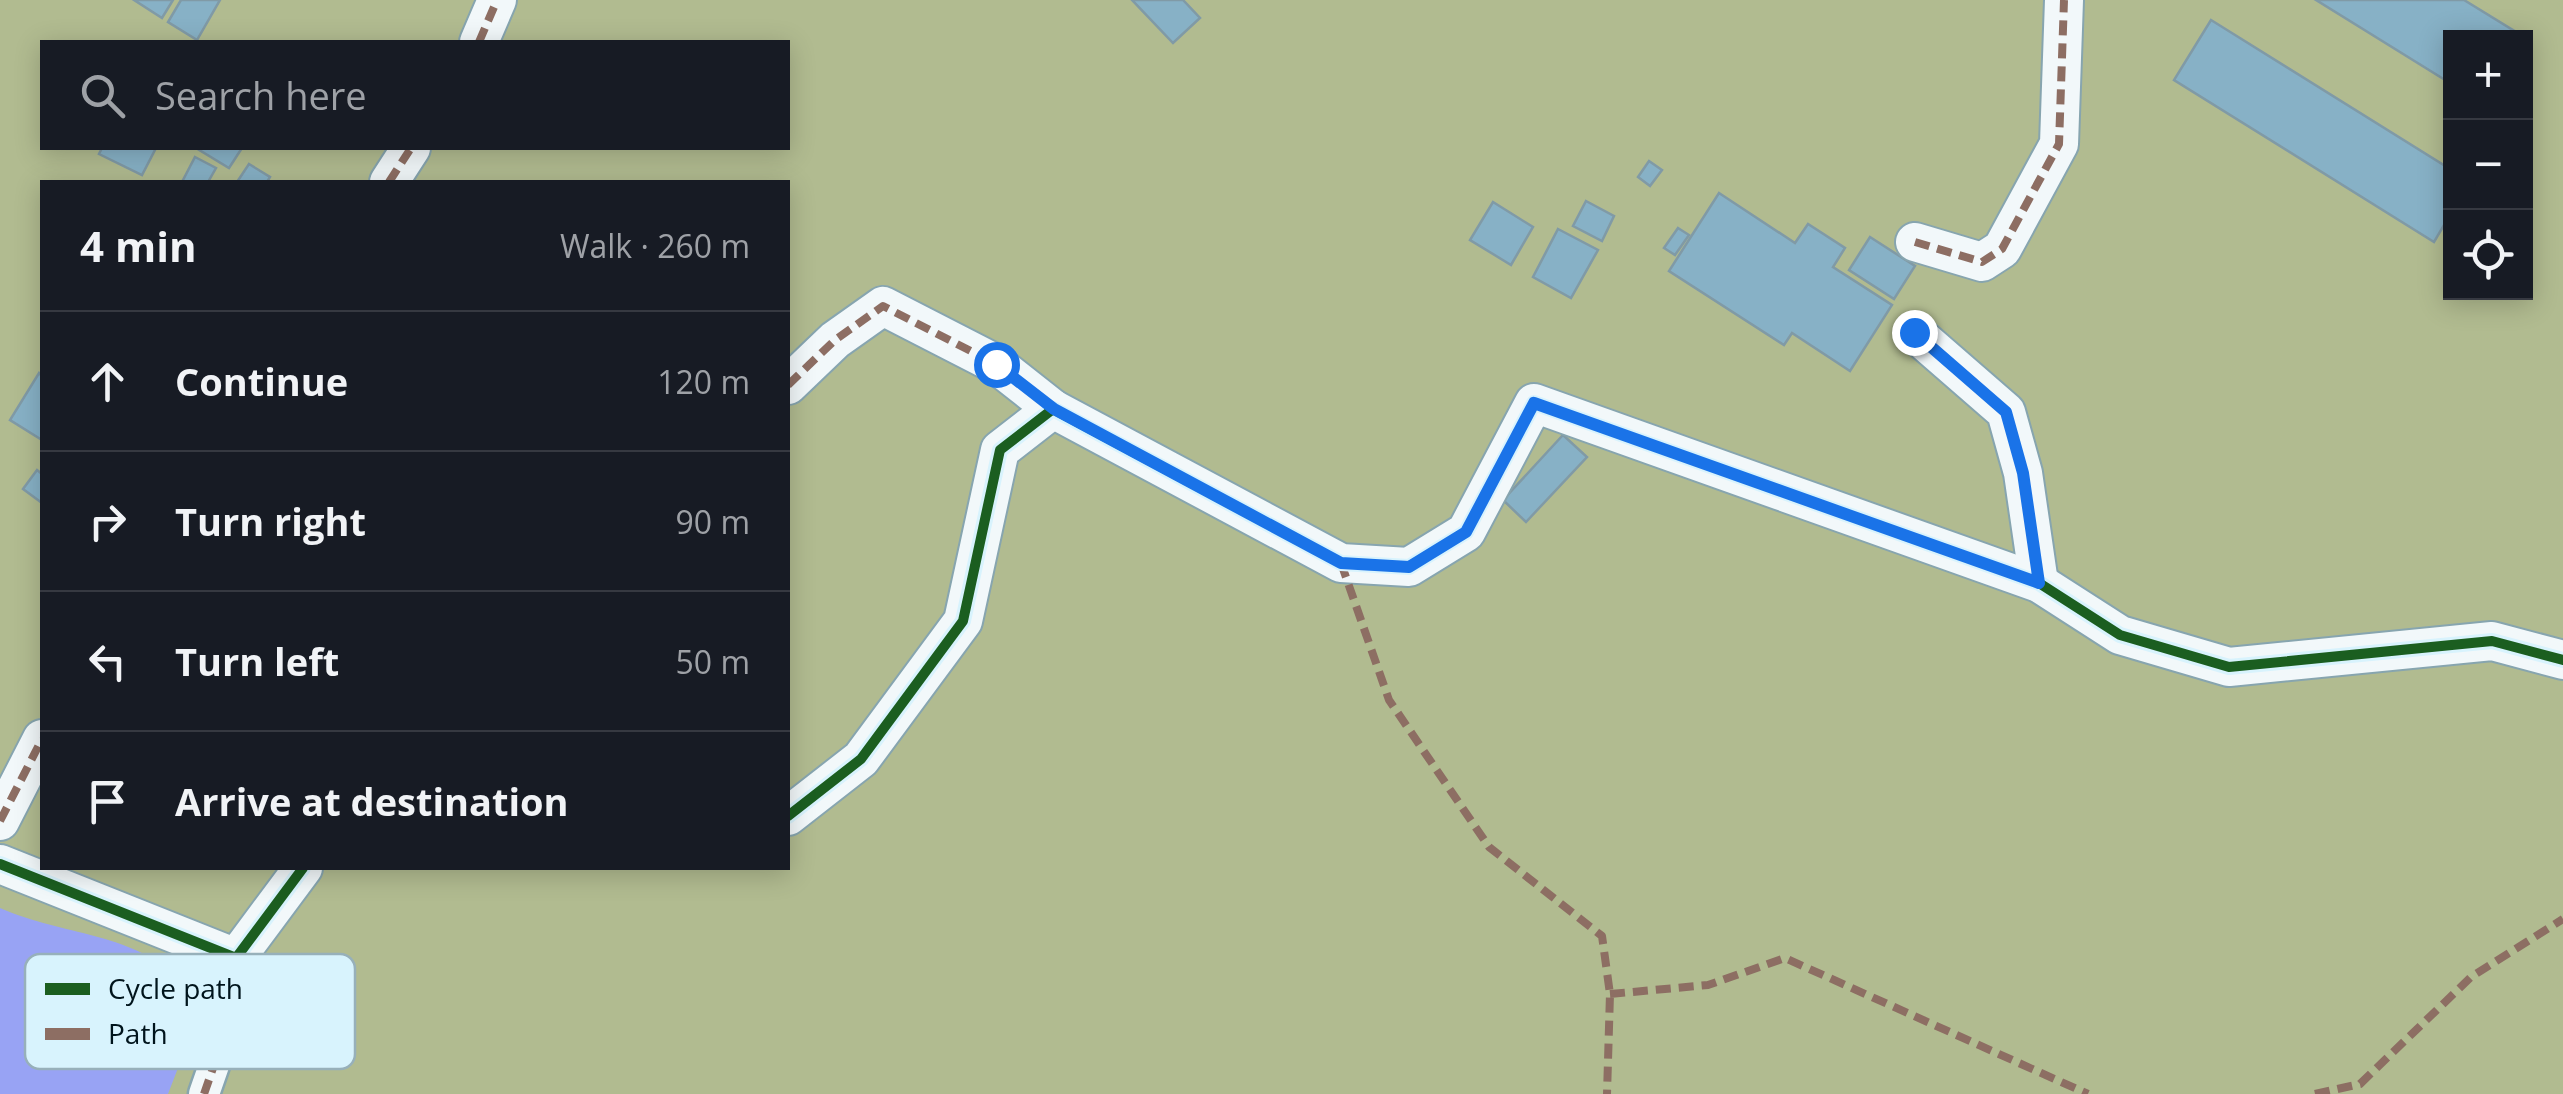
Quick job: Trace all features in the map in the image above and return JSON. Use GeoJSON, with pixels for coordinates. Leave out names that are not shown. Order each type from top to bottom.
{"type":"FeatureCollection","features":[{"type":"Feature","properties":{"kind":"street"},"geometry":{"type":"LineString","coordinates":[[481,40],[497,0]]}},
{"type":"Feature","properties":{"kind":"street"},"geometry":{"type":"LineString","coordinates":[[1915,242],[1982,262],[2002,248],[2059,144],[2064,0]]}},
{"type":"Feature","properties":{"kind":"street"},"geometry":{"type":"LineString","coordinates":[[389,180],[410,150]]}},
{"type":"Feature","properties":{"kind":"street"},"geometry":{"type":"LineString","coordinates":[[790,383],[835,340],[883,306],[996,364],[1054,409],[1341,563],[1409,567],[1466,532],[1534,403],[2039,583],[2120,636],[2229,668],[2492,641],[2563,660]]}},
{"type":"Feature","properties":{"kind":"street"},"geometry":{"type":"LineString","coordinates":[[1914,332],[2006,412],[2023,473],[2039,583]]}},
{"type":"Feature","properties":{"kind":"street"},"geometry":{"type":"LineString","coordinates":[[790,814],[861,759],[963,621],[1000,450],[1054,409]]}},
{"type":"Feature","properties":{"kind":"street"},"geometry":{"type":"LineString","coordinates":[[0,821],[40,743]]}},
{"type":"Feature","properties":{"kind":"street"},"geometry":{"type":"LineString","coordinates":[[0,864],[226,954]]}},
{"type":"Feature","properties":{"kind":"street"},"geometry":{"type":"LineString","coordinates":[[239,954],[302,870]]}},
{"type":"Feature","properties":{"kind":"street"},"geometry":{"type":"LineString","coordinates":[[204,1094],[213,1069]]}},
{"type":"Feature","properties":{"kind":"green space"},"geometry":{"type":"Polygon","coordinates":[[[0,0],[2563,0],[2563,1094],[0,1094],[0,0]]]}},
{"type":"Feature","properties":{"kind":"water"},"geometry":{"type":"Polygon","coordinates":[[[0,908],[144,954],[25,954],[25,1069],[178,1069],[168,1094],[0,1094],[0,908]]]}},
{"type":"Feature","properties":{"kind":"building"},"geometry":{"type":"Polygon","coordinates":[[[134,0],[173,0],[162,18],[134,0]]]}},
{"type":"Feature","properties":{"kind":"building"},"geometry":{"type":"Polygon","coordinates":[[[181,0],[220,0],[197,40],[168,22],[181,0]]]}},
{"type":"Feature","properties":{"kind":"building"},"geometry":{"type":"Polygon","coordinates":[[[1132,0],[1183,0],[1200,18],[1173,43],[1132,0]]]}},
{"type":"Feature","properties":{"kind":"building"},"geometry":{"type":"Polygon","coordinates":[[[2316,0],[2464,0],[2513,30],[2443,30],[2443,79],[2316,0]]]}},
{"type":"Feature","properties":{"kind":"building"},"geometry":{"type":"Polygon","coordinates":[[[2211,20],[2443,165],[2443,227],[2434,242],[2174,80],[2211,20]]]}},
{"type":"Feature","properties":{"kind":"building"},"geometry":{"type":"Polygon","coordinates":[[[101,150],[155,150],[142,175],[99,154],[101,150]]]}},
{"type":"Feature","properties":{"kind":"building"},"geometry":{"type":"Polygon","coordinates":[[[199,150],[241,150],[229,168],[199,150]]]}},
{"type":"Feature","properties":{"kind":"building"},"geometry":{"type":"Polygon","coordinates":[[[195,157],[216,168],[209,180],[183,180],[195,157]]]}},
{"type":"Feature","properties":{"kind":"building"},"geometry":{"type":"Polygon","coordinates":[[[1649,161],[1662,170],[1650,186],[1638,177],[1649,161]]]}},
{"type":"Feature","properties":{"kind":"building"},"geometry":{"type":"Polygon","coordinates":[[[249,164],[270,177],[268,180],[238,180],[249,164]]]}},
{"type":"Feature","properties":{"kind":"building"},"geometry":{"type":"Polygon","coordinates":[[[1719,193],[1795,243],[1808,224],[1845,248],[1833,267],[1892,305],[1850,371],[1792,333],[1784,345],[1669,271],[1719,193]]]}},
{"type":"Feature","properties":{"kind":"building"},"geometry":{"type":"Polygon","coordinates":[[[1586,201],[1614,216],[1602,241],[1573,226],[1586,201]]]}},
{"type":"Feature","properties":{"kind":"building"},"geometry":{"type":"Polygon","coordinates":[[[1493,202],[1533,227],[1511,265],[1470,240],[1493,202]]]}},
{"type":"Feature","properties":{"kind":"building"},"geometry":{"type":"Polygon","coordinates":[[[1678,228],[1689,235],[1675,255],[1664,248],[1678,228]]]}},
{"type":"Feature","properties":{"kind":"building"},"geometry":{"type":"Polygon","coordinates":[[[1558,229],[1598,250],[1571,298],[1533,277],[1558,229]]]}},
{"type":"Feature","properties":{"kind":"building"},"geometry":{"type":"Polygon","coordinates":[[[1870,237],[1915,266],[1894,299],[1849,270],[1870,237]]]}},
{"type":"Feature","properties":{"kind":"building"},"geometry":{"type":"Polygon","coordinates":[[[39,373],[40,439],[10,420],[39,373]]]}},
{"type":"Feature","properties":{"kind":"building"},"geometry":{"type":"Polygon","coordinates":[[[1563,435],[1587,457],[1526,522],[1503,500],[1563,435]]]}},
{"type":"Feature","properties":{"kind":"building"},"geometry":{"type":"Polygon","coordinates":[[[37,470],[40,472],[40,502],[23,489],[37,470]]]}},
{"type":"Feature","properties":{"kind":"marked path"},"geometry":{"type":"LineString","coordinates":[[480,40],[497,0]]}},
{"type":"Feature","properties":{"kind":"marked path"},"geometry":{"type":"LineString","coordinates":[[1915,242],[1982,262],[2002,249],[2059,144],[2064,0]]}},
{"type":"Feature","properties":{"kind":"marked path"},"geometry":{"type":"LineString","coordinates":[[390,180],[410,150]]}},
{"type":"Feature","properties":{"kind":"marked path"},"geometry":{"type":"LineString","coordinates":[[790,383],[835,340],[883,306],[996,364],[1053,409]]}},
{"type":"Feature","properties":{"kind":"marked path"},"geometry":{"type":"LineString","coordinates":[[1341,563],[1389,700],[1489,847],[1602,936],[1610,994],[1607,1094]]}},
{"type":"Feature","properties":{"kind":"marked path"},"geometry":{"type":"LineString","coordinates":[[0,821],[40,743]]}},
{"type":"Feature","properties":{"kind":"marked path"},"geometry":{"type":"LineString","coordinates":[[2315,1094],[2360,1084],[2471,977],[2563,919]]}},
{"type":"Feature","properties":{"kind":"marked path"},"geometry":{"type":"LineString","coordinates":[[1610,994],[1708,985],[1785,958],[2088,1094]]}},
{"type":"Feature","properties":{"kind":"marked path"},"geometry":{"type":"LineString","coordinates":[[204,1094],[213,1069]]}},
{"type":"Feature","properties":{"kind":"cycle path"},"geometry":{"type":"LineString","coordinates":[[790,814],[861,759],[963,621],[1000,450],[1053,409],[1341,563],[1409,567],[1466,532],[1534,403],[2039,583],[2120,635],[2229,667],[2492,641],[2563,660]]}},
{"type":"Feature","properties":{"kind":"cycle path"},"geometry":{"type":"LineString","coordinates":[[0,864],[226,954]]}},
{"type":"Feature","properties":{"kind":"cycle path"},"geometry":{"type":"LineString","coordinates":[[239,954],[302,870]]}},
{"type":"Feature","properties":{"kind":"route"},"geometry":{"type":"LineString","coordinates":[[996,364],[1054,409],[1341,563],[1409,567],[1466,532],[1534,403],[2039,583],[2023,473],[2006,412],[1914,332]]}}]}
